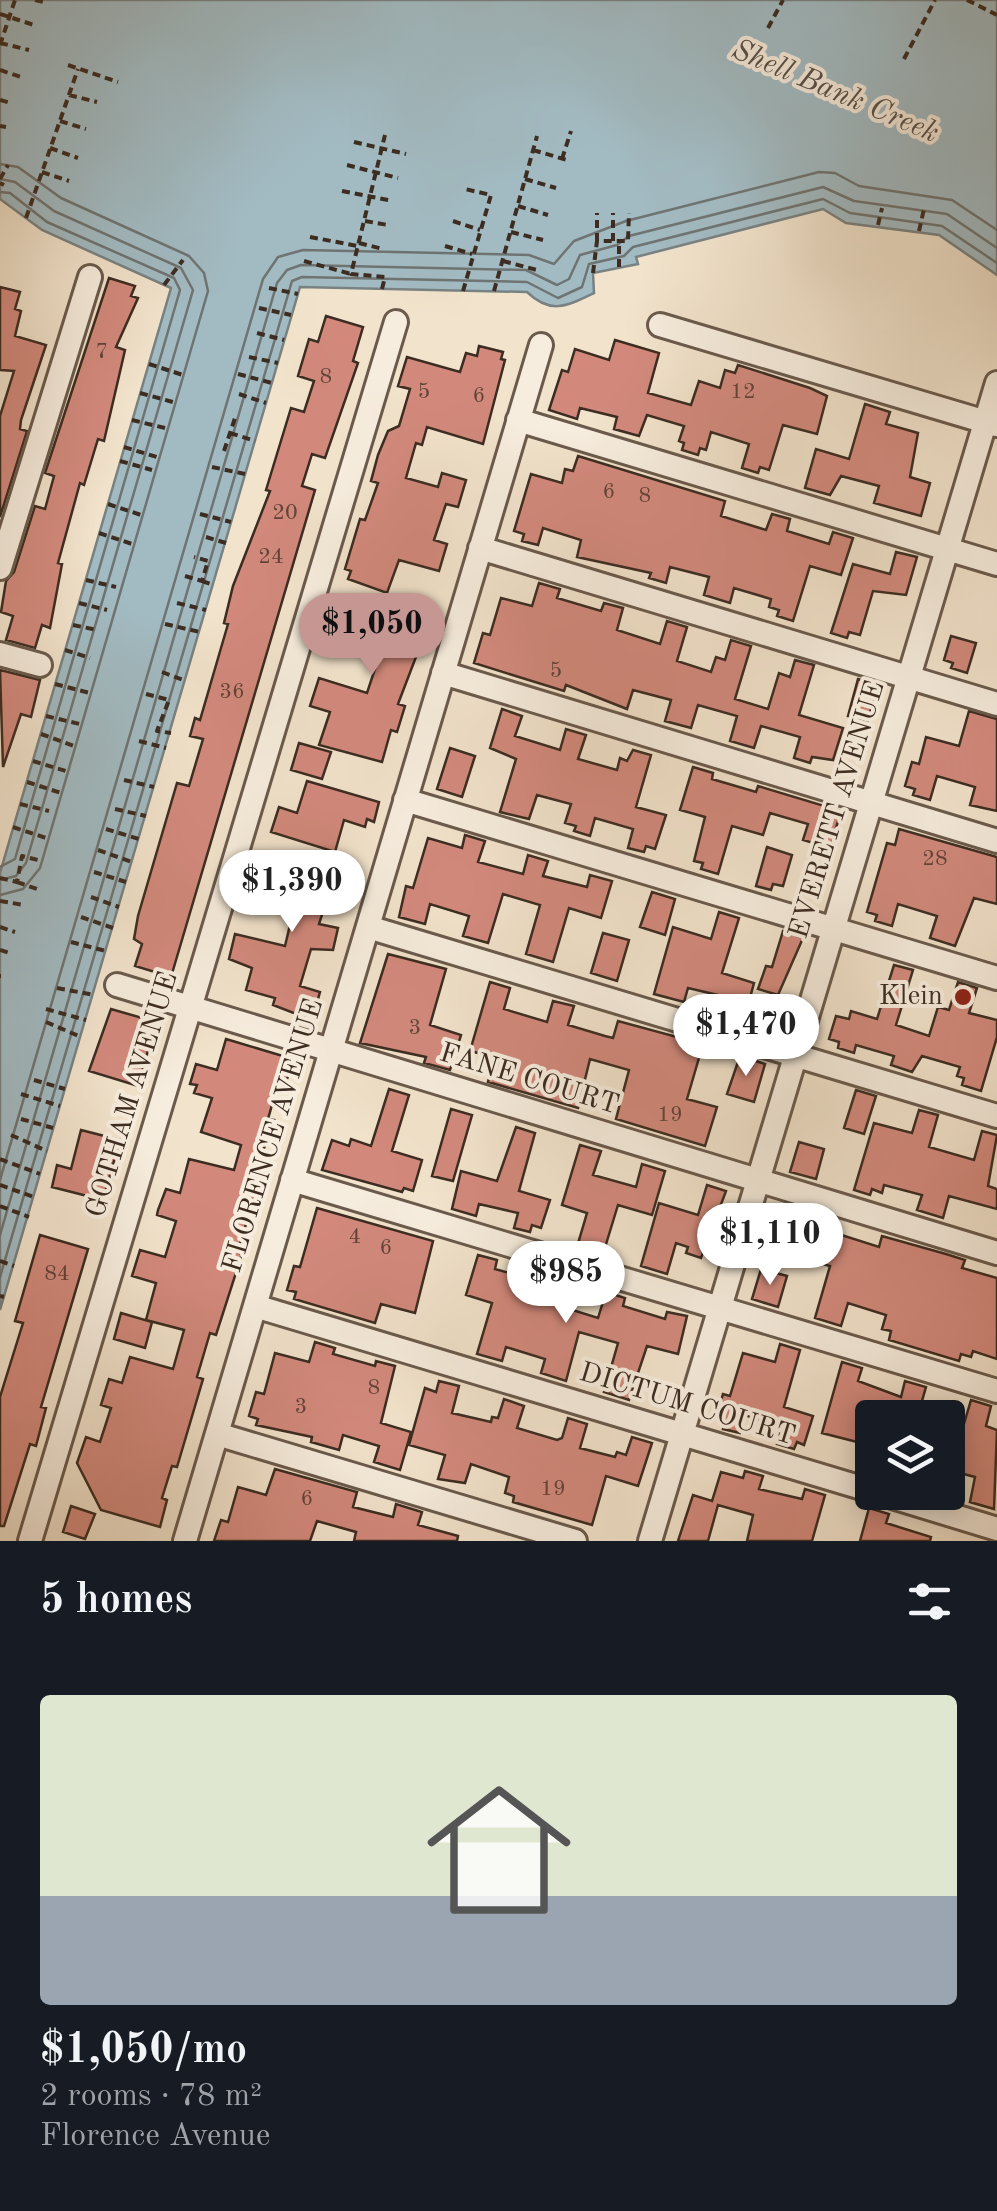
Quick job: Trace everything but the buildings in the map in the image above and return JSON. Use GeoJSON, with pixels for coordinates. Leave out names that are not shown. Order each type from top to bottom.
{"type":"FeatureCollection","features":[{"type":"Feature","properties":{"kind":"street"},"geometry":{"type":"LineString","coordinates":[[0,568],[4,542],[90,276]]}},
{"type":"Feature","properties":{"kind":"street","name":"GOTHAM AVENUE"},"geometry":{"type":"LineString","coordinates":[[30,1541],[396,322]]}},
{"type":"Feature","properties":{"kind":"street"},"geometry":{"type":"LineString","coordinates":[[660,324],[991,424]]}},
{"type":"Feature","properties":{"kind":"street","name":"FLORENCE AVENUE"},"geometry":{"type":"LineString","coordinates":[[185,1541],[540,345]]}},
{"type":"Feature","properties":{"kind":"street","name":"EVERETT AVENUE"},"geometry":{"type":"LineString","coordinates":[[650,1541],[947,549],[991,424],[997,383]]}},
{"type":"Feature","properties":{"kind":"street"},"geometry":{"type":"LineString","coordinates":[[518,420],[997,564]]}},
{"type":"Feature","properties":{"kind":"street"},"geometry":{"type":"LineString","coordinates":[[480,548],[997,704]]}},
{"type":"Feature","properties":{"kind":"street"},"geometry":{"type":"LineString","coordinates":[[0,654],[40,666]]}},
{"type":"Feature","properties":{"kind":"street"},"geometry":{"type":"LineString","coordinates":[[443,673],[997,841]]}},
{"type":"Feature","properties":{"kind":"street"},"geometry":{"type":"LineString","coordinates":[[406,800],[997,978]]}},
{"type":"Feature","properties":{"kind":"street"},"geometry":{"type":"LineString","coordinates":[[368,927],[997,1116]]}},
{"type":"Feature","properties":{"kind":"street","name":"FANE COURT"},"geometry":{"type":"LineString","coordinates":[[117,985],[997,1253]]}},
{"type":"Feature","properties":{"kind":"street"},"geometry":{"type":"LineString","coordinates":[[292,1180],[997,1391]]}},
{"type":"Feature","properties":{"kind":"street","name":"DICTUM COURT"},"geometry":{"type":"LineString","coordinates":[[255,1306],[855,1486]]}},
{"type":"Feature","properties":{"kind":"street"},"geometry":{"type":"LineString","coordinates":[[217,1434],[575,1541]]}},
{"type":"Feature","properties":{"kind":"street","name":"DICTUM COURT"},"geometry":{"type":"LineString","coordinates":[[934,1510],[997,1529]]}},
{"type":"Feature","properties":{"kind":"path"},"geometry":{"type":"LineString","coordinates":[[14,0],[0,44],[29,50]]}},
{"type":"Feature","properties":{"kind":"path"},"geometry":{"type":"LineString","coordinates":[[35,0],[44,2]]}},
{"type":"Feature","properties":{"kind":"path"},"geometry":{"type":"LineString","coordinates":[[768,28],[784,0]]}},
{"type":"Feature","properties":{"kind":"path"},"geometry":{"type":"LineString","coordinates":[[904,60],[936,0]]}},
{"type":"Feature","properties":{"kind":"path"},"geometry":{"type":"LineString","coordinates":[[967,0],[997,14]]}},
{"type":"Feature","properties":{"kind":"path"},"geometry":{"type":"LineString","coordinates":[[0,14],[37,26]]}},
{"type":"Feature","properties":{"kind":"path"},"geometry":{"type":"LineString","coordinates":[[68,65],[118,82]]}},
{"type":"Feature","properties":{"kind":"path"},"geometry":{"type":"LineString","coordinates":[[26,218],[78,69]]}},
{"type":"Feature","properties":{"kind":"path"},"geometry":{"type":"LineString","coordinates":[[0,70],[21,76]]}},
{"type":"Feature","properties":{"kind":"path"},"geometry":{"type":"LineString","coordinates":[[69,95],[97,102]]}},
{"type":"Feature","properties":{"kind":"path"},"geometry":{"type":"LineString","coordinates":[[0,100],[10,103]]}},
{"type":"Feature","properties":{"kind":"path"},"geometry":{"type":"LineString","coordinates":[[60,121],[86,129]]}},
{"type":"Feature","properties":{"kind":"path"},"geometry":{"type":"LineString","coordinates":[[533,150],[565,159],[571,131]]}},
{"type":"Feature","properties":{"kind":"path"},"geometry":{"type":"LineString","coordinates":[[351,274],[385,135]]}},
{"type":"Feature","properties":{"kind":"path"},"geometry":{"type":"LineString","coordinates":[[494,291],[537,136]]}},
{"type":"Feature","properties":{"kind":"path"},"geometry":{"type":"LineString","coordinates":[[354,142],[406,154]]}},
{"type":"Feature","properties":{"kind":"path"},"geometry":{"type":"LineString","coordinates":[[50,148],[78,158]]}},
{"type":"Feature","properties":{"kind":"path"},"geometry":{"type":"LineString","coordinates":[[1,182],[8,165]]}},
{"type":"Feature","properties":{"kind":"path"},"geometry":{"type":"LineString","coordinates":[[347,165],[398,178]]}},
{"type":"Feature","properties":{"kind":"path"},"geometry":{"type":"LineString","coordinates":[[42,172],[69,181]]}},
{"type":"Feature","properties":{"kind":"path"},"geometry":{"type":"LineString","coordinates":[[525,179],[556,188]]}},
{"type":"Feature","properties":{"kind":"path"},"geometry":{"type":"LineString","coordinates":[[464,291],[491,195],[465,189]]}},
{"type":"Feature","properties":{"kind":"path"},"geometry":{"type":"LineString","coordinates":[[342,191],[393,201]]}},
{"type":"Feature","properties":{"kind":"path"},"geometry":{"type":"LineString","coordinates":[[518,206],[548,215]]}},
{"type":"Feature","properties":{"kind":"path"},"geometry":{"type":"LineString","coordinates":[[878,225],[882,208]]}},
{"type":"Feature","properties":{"kind":"path"},"geometry":{"type":"LineString","coordinates":[[919,231],[924,208]]}},
{"type":"Feature","properties":{"kind":"path"},"geometry":{"type":"LineString","coordinates":[[593,273],[597,213]]}},
{"type":"Feature","properties":{"kind":"path"},"geometry":{"type":"LineString","coordinates":[[613,213],[618,268]]}},
{"type":"Feature","properties":{"kind":"path"},"geometry":{"type":"LineString","coordinates":[[596,241],[628,240],[628,213]]}},
{"type":"Feature","properties":{"kind":"path"},"geometry":{"type":"LineString","coordinates":[[365,220],[388,226]]}},
{"type":"Feature","properties":{"kind":"path"},"geometry":{"type":"LineString","coordinates":[[452,221],[480,230]]}},
{"type":"Feature","properties":{"kind":"path"},"geometry":{"type":"LineString","coordinates":[[511,232],[542,240]]}},
{"type":"Feature","properties":{"kind":"path"},"geometry":{"type":"LineString","coordinates":[[310,237],[383,249]]}},
{"type":"Feature","properties":{"kind":"path"},"geometry":{"type":"LineString","coordinates":[[445,246],[472,254]]}},
{"type":"Feature","properties":{"kind":"path"},"geometry":{"type":"LineString","coordinates":[[164,285],[183,260]]}},
{"type":"Feature","properties":{"kind":"path"},"geometry":{"type":"LineString","coordinates":[[304,261],[351,274],[385,277],[382,290]]}},
{"type":"Feature","properties":{"kind":"path"},"geometry":{"type":"LineString","coordinates":[[503,261],[537,270]]}},
{"type":"Feature","properties":{"kind":"path"},"geometry":{"type":"LineString","coordinates":[[268,288],[298,294]]}},
{"type":"Feature","properties":{"kind":"path"},"geometry":{"type":"LineString","coordinates":[[260,308],[292,316]]}},
{"type":"Feature","properties":{"kind":"path"},"geometry":{"type":"LineString","coordinates":[[258,333],[284,340]]}},
{"type":"Feature","properties":{"kind":"path"},"geometry":{"type":"LineString","coordinates":[[249,357],[278,363]]}},
{"type":"Feature","properties":{"kind":"path"},"geometry":{"type":"LineString","coordinates":[[148,364],[186,376]]}},
{"type":"Feature","properties":{"kind":"path"},"geometry":{"type":"LineString","coordinates":[[238,374],[272,383]]}},
{"type":"Feature","properties":{"kind":"path"},"geometry":{"type":"LineString","coordinates":[[140,393],[172,402]]}},
{"type":"Feature","properties":{"kind":"path"},"geometry":{"type":"LineString","coordinates":[[239,394],[266,403]]}},
{"type":"Feature","properties":{"kind":"path"},"geometry":{"type":"LineString","coordinates":[[224,451],[235,418]]}},
{"type":"Feature","properties":{"kind":"path"},"geometry":{"type":"LineString","coordinates":[[132,420],[170,430]]}},
{"type":"Feature","properties":{"kind":"path"},"geometry":{"type":"LineString","coordinates":[[230,432],[255,441]]}},
{"type":"Feature","properties":{"kind":"path"},"geometry":{"type":"LineString","coordinates":[[124,447],[160,458]]}},
{"type":"Feature","properties":{"kind":"path"},"geometry":{"type":"LineString","coordinates":[[120,460],[152,470]]}},
{"type":"Feature","properties":{"kind":"path"},"geometry":{"type":"LineString","coordinates":[[212,467],[246,474]]}},
{"type":"Feature","properties":{"kind":"path"},"geometry":{"type":"LineString","coordinates":[[108,504],[144,516]]}},
{"type":"Feature","properties":{"kind":"path"},"geometry":{"type":"LineString","coordinates":[[200,514],[232,522]]}},
{"type":"Feature","properties":{"kind":"path"},"geometry":{"type":"LineString","coordinates":[[99,533],[132,544]]}},
{"type":"Feature","properties":{"kind":"path"},"geometry":{"type":"LineString","coordinates":[[206,537],[226,543]]}},
{"type":"Feature","properties":{"kind":"path"},"geometry":{"type":"LineString","coordinates":[[194,557],[208,562],[202,581]]}},
{"type":"Feature","properties":{"kind":"path"},"geometry":{"type":"LineString","coordinates":[[185,576],[214,584]]}},
{"type":"Feature","properties":{"kind":"path"},"geometry":{"type":"LineString","coordinates":[[86,580],[116,587]]}},
{"type":"Feature","properties":{"kind":"path"},"geometry":{"type":"LineString","coordinates":[[79,603],[107,610]]}},
{"type":"Feature","properties":{"kind":"path"},"geometry":{"type":"LineString","coordinates":[[177,604],[206,610]]}},
{"type":"Feature","properties":{"kind":"path"},"geometry":{"type":"LineString","coordinates":[[72,624],[97,630]]}},
{"type":"Feature","properties":{"kind":"path"},"geometry":{"type":"LineString","coordinates":[[165,624],[200,632]]}},
{"type":"Feature","properties":{"kind":"path"},"geometry":{"type":"LineString","coordinates":[[65,650],[90,658]]}},
{"type":"Feature","properties":{"kind":"path"},"geometry":{"type":"LineString","coordinates":[[162,672],[186,681]]}},
{"type":"Feature","properties":{"kind":"path"},"geometry":{"type":"LineString","coordinates":[[55,684],[90,693]]}},
{"type":"Feature","properties":{"kind":"path"},"geometry":{"type":"LineString","coordinates":[[146,694],[168,700],[157,731],[170,733]]}},
{"type":"Feature","properties":{"kind":"path"},"geometry":{"type":"LineString","coordinates":[[46,716],[84,725]]}},
{"type":"Feature","properties":{"kind":"path"},"geometry":{"type":"LineString","coordinates":[[40,734],[74,746]]}},
{"type":"Feature","properties":{"kind":"path"},"geometry":{"type":"LineString","coordinates":[[139,741],[166,748]]}},
{"type":"Feature","properties":{"kind":"path"},"geometry":{"type":"LineString","coordinates":[[33,760],[70,772]]}},
{"type":"Feature","properties":{"kind":"path"},"geometry":{"type":"LineString","coordinates":[[124,780],[154,787]]}},
{"type":"Feature","properties":{"kind":"path"},"geometry":{"type":"LineString","coordinates":[[27,782],[62,793]]}},
{"type":"Feature","properties":{"kind":"path"},"geometry":{"type":"LineString","coordinates":[[20,804],[48,811]]}},
{"type":"Feature","properties":{"kind":"path"},"geometry":{"type":"LineString","coordinates":[[116,809],[146,816]]}},
{"type":"Feature","properties":{"kind":"path"},"geometry":{"type":"LineString","coordinates":[[13,827],[46,838]]}},
{"type":"Feature","properties":{"kind":"path"},"geometry":{"type":"LineString","coordinates":[[106,829],[139,839]]}},
{"type":"Feature","properties":{"kind":"path"},"geometry":{"type":"LineString","coordinates":[[98,850],[132,862]]}},
{"type":"Feature","properties":{"kind":"path"},"geometry":{"type":"LineString","coordinates":[[17,882],[22,856],[42,861]]}},
{"type":"Feature","properties":{"kind":"path"},"geometry":{"type":"LineString","coordinates":[[94,872],[126,882]]}},
{"type":"Feature","properties":{"kind":"path"},"geometry":{"type":"LineString","coordinates":[[0,878],[38,889]]}},
{"type":"Feature","properties":{"kind":"path"},"geometry":{"type":"LineString","coordinates":[[91,897],[119,906]]}},
{"type":"Feature","properties":{"kind":"path"},"geometry":{"type":"LineString","coordinates":[[0,900],[24,905]]}},
{"type":"Feature","properties":{"kind":"path"},"geometry":{"type":"LineString","coordinates":[[81,918],[112,928]]}},
{"type":"Feature","properties":{"kind":"path"},"geometry":{"type":"LineString","coordinates":[[0,927],[14,932]]}},
{"type":"Feature","properties":{"kind":"path"},"geometry":{"type":"LineString","coordinates":[[71,942],[106,951]]}},
{"type":"Feature","properties":{"kind":"path"},"geometry":{"type":"LineString","coordinates":[[0,950],[10,953]]}},
{"type":"Feature","properties":{"kind":"path"},"geometry":{"type":"LineString","coordinates":[[57,988],[94,995]]}},
{"type":"Feature","properties":{"kind":"path"},"geometry":{"type":"LineString","coordinates":[[46,1009],[86,1020]]}},
{"type":"Feature","properties":{"kind":"path"},"geometry":{"type":"LineString","coordinates":[[46,1022],[81,1036]]}},
{"type":"Feature","properties":{"kind":"path"},"geometry":{"type":"LineString","coordinates":[[34,1080],[65,1089]]}},
{"type":"Feature","properties":{"kind":"path"},"geometry":{"type":"LineString","coordinates":[[21,1094],[60,1106]]}},
{"type":"Feature","properties":{"kind":"path"},"geometry":{"type":"LineString","coordinates":[[21,1118],[54,1128]]}},
{"type":"Feature","properties":{"kind":"path"},"geometry":{"type":"LineString","coordinates":[[11,1136],[47,1151]]}},
{"type":"Feature","properties":{"kind":"path"},"geometry":{"type":"LineString","coordinates":[[0,1160],[40,1174]]}},
{"type":"Feature","properties":{"kind":"path"},"geometry":{"type":"LineString","coordinates":[[0,1185],[34,1197]]}},
{"type":"Feature","properties":{"kind":"path"},"geometry":{"type":"LineString","coordinates":[[0,1206],[29,1217]]}},
{"type":"Feature","properties":{"kind":"path"},"geometry":{"type":"LineString","coordinates":[[0,1261],[14,1266]]}},
{"type":"Feature","properties":{"kind":"water","name":"Shell Bank Creek"},"geometry":{"type":"Polygon","coordinates":[[[0,0],[997,0],[997,275],[939,235],[846,223],[823,209],[636,257],[638,264],[593,273],[594,293],[559,306],[544,304],[527,292],[300,287],[0,1310],[0,873],[171,288],[42,230],[0,199],[0,0]]]}},
{"type":"Feature","properties":{"kind":"place","name":"Klein"},"geometry":{"type":"Point","coordinates":[963,997]}}]}
